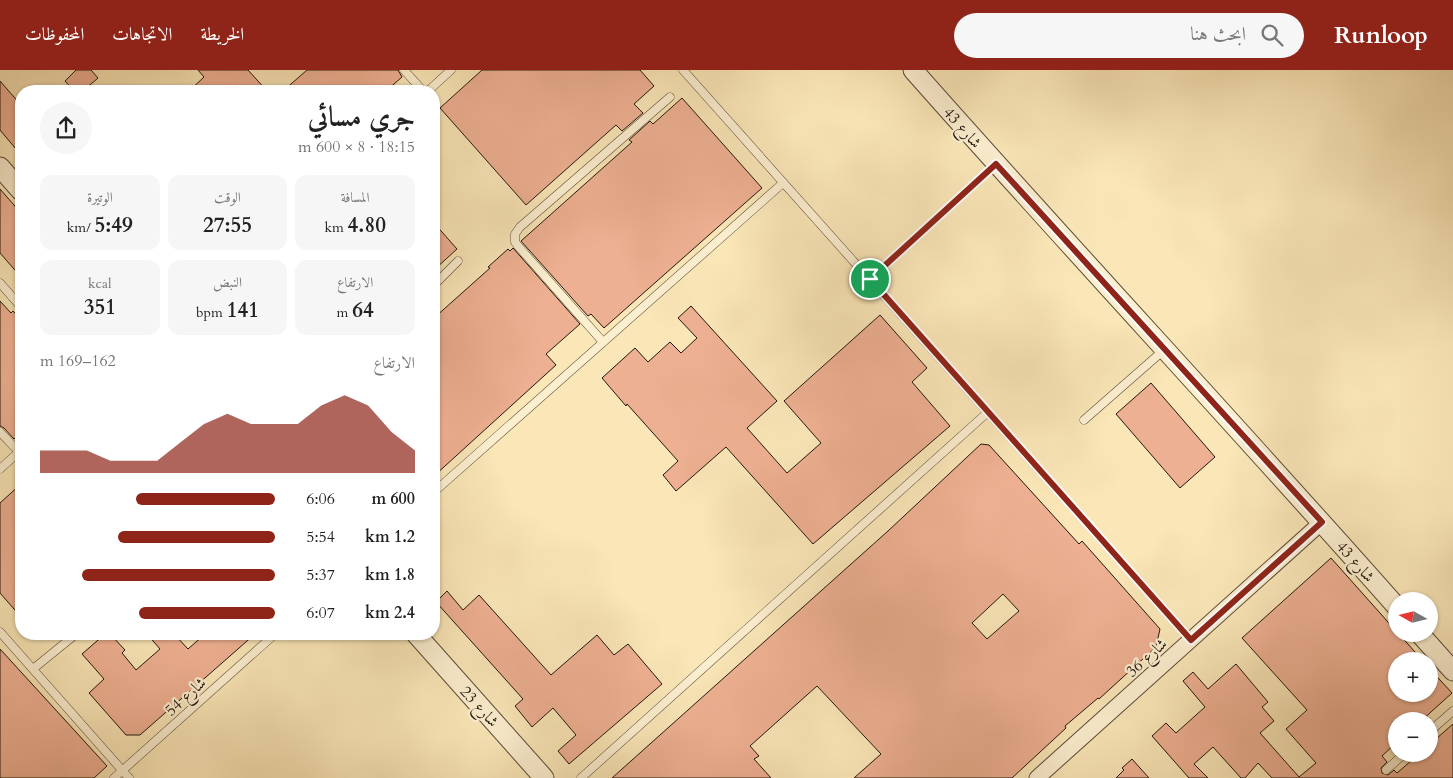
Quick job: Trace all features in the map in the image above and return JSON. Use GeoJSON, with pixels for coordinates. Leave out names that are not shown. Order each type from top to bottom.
{"type":"FeatureCollection","features":[{"type":"Feature","properties":{"kind":"street","name":"شارع 43"},"geometry":{"type":"LineString","coordinates":[[913,70],[1388,597]]}},
{"type":"Feature","properties":{"kind":"street"},"geometry":{"type":"LineString","coordinates":[[2,172],[15,185]]}},
{"type":"Feature","properties":{"kind":"street","name":"شارع 36"},"geometry":{"type":"LineString","coordinates":[[1044,776],[1322,522]]}},
{"type":"Feature","properties":{"kind":"street","name":"شارع 23"},"geometry":{"type":"LineString","coordinates":[[421,640],[544,778]]}},
{"type":"Feature","properties":{"kind":"street"},"geometry":{"type":"LineString","coordinates":[[1427,642],[1453,671]]}},
{"type":"Feature","properties":{"kind":"lane"},"geometry":{"type":"LineString","coordinates":[[404,70],[418,85]]}},
{"type":"Feature","properties":{"kind":"lane"},"geometry":{"type":"LineString","coordinates":[[435,85],[451,70]]}},
{"type":"Feature","properties":{"kind":"lane"},"geometry":{"type":"LineString","coordinates":[[682,70],[1191,640]]}},
{"type":"Feature","properties":{"kind":"lane"},"geometry":{"type":"LineString","coordinates":[[604,342],[518,246],[515,242],[515,234],[520,227],[670,97]]}},
{"type":"Feature","properties":{"kind":"lane"},"geometry":{"type":"LineString","coordinates":[[870,279],[996,164]]}},
{"type":"Feature","properties":{"kind":"lane"},"geometry":{"type":"LineString","coordinates":[[440,487],[783,183]]}},
{"type":"Feature","properties":{"kind":"lane"},"geometry":{"type":"LineString","coordinates":[[440,278],[458,261]]}},
{"type":"Feature","properties":{"kind":"lane"},"geometry":{"type":"LineString","coordinates":[[0,283],[15,300]]}},
{"type":"Feature","properties":{"kind":"lane"},"geometry":{"type":"LineString","coordinates":[[1084,420],[1165,349]]}},
{"type":"Feature","properties":{"kind":"lane"},"geometry":{"type":"LineString","coordinates":[[581,778],[988,412]]}},
{"type":"Feature","properties":{"kind":"lane"},"geometry":{"type":"LineString","coordinates":[[0,432],[15,446]]}},
{"type":"Feature","properties":{"kind":"lane"},"geometry":{"type":"LineString","coordinates":[[0,469],[15,456]]}},
{"type":"Feature","properties":{"kind":"lane"},"geometry":{"type":"LineString","coordinates":[[0,632],[129,778]]}},
{"type":"Feature","properties":{"kind":"lane"},"geometry":{"type":"LineString","coordinates":[[33,669],[69,640]]}},
{"type":"Feature","properties":{"kind":"lane","name":"شارع 54"},"geometry":{"type":"LineString","coordinates":[[114,778],[268,640]]}},
{"type":"Feature","properties":{"kind":"lane"},"geometry":{"type":"LineString","coordinates":[[1438,724],[1453,711]]}},
{"type":"Feature","properties":{"kind":"lane"},"geometry":{"type":"LineString","coordinates":[[1386,770],[1395,762]]}},
{"type":"Feature","properties":{"kind":"building"},"geometry":{"type":"Polygon","coordinates":[[[76,70],[91,70],[98,78],[90,85],[69,85],[65,81],[76,70]]]}},
{"type":"Feature","properties":{"kind":"building"},"geometry":{"type":"Polygon","coordinates":[[[198,70],[248,70],[262,85],[195,85],[204,77],[198,70]]]}},
{"type":"Feature","properties":{"kind":"building"},"geometry":{"type":"Polygon","coordinates":[[[307,70],[398,70],[402,77],[393,85],[290,85],[307,70]]]}},
{"type":"Feature","properties":{"kind":"building"},"geometry":{"type":"Polygon","coordinates":[[[482,70],[640,70],[654,86],[634,104],[643,113],[622,131],[616,125],[526,205],[440,108],[482,70]]]}},
{"type":"Feature","properties":{"kind":"building"},"geometry":{"type":"Polygon","coordinates":[[[0,81],[15,98],[15,148],[0,130],[0,81]]]}},
{"type":"Feature","properties":{"kind":"building"},"geometry":{"type":"Polygon","coordinates":[[[682,98],[762,188],[604,328],[591,314],[588,316],[521,241],[632,142],[629,140],[650,121],[653,124],[682,98]]]}},
{"type":"Feature","properties":{"kind":"building"},"geometry":{"type":"Polygon","coordinates":[[[0,189],[15,206],[15,270],[0,253],[0,189]]]}},
{"type":"Feature","properties":{"kind":"building"},"geometry":{"type":"Polygon","coordinates":[[[440,230],[457,249],[440,265],[440,230]]]}},
{"type":"Feature","properties":{"kind":"building"},"geometry":{"type":"Polygon","coordinates":[[[513,248],[580,324],[546,354],[556,365],[440,471],[440,313],[490,268],[488,267],[508,249],[510,251],[513,248]]]}},
{"type":"Feature","properties":{"kind":"building"},"geometry":{"type":"Polygon","coordinates":[[[0,301],[11,313],[13,311],[15,313],[15,438],[0,426],[0,301]]]}},
{"type":"Feature","properties":{"kind":"building"},"geometry":{"type":"Polygon","coordinates":[[[691,306],[777,401],[747,428],[787,473],[821,443],[784,401],[880,315],[927,368],[912,382],[950,426],[813,544],[726,447],[676,491],[663,475],[678,461],[602,378],[635,348],[648,362],[670,342],[681,353],[697,338],[678,318],[691,306]]]}},
{"type":"Feature","properties":{"kind":"building"},"geometry":{"type":"Polygon","coordinates":[[[1151,383],[1215,457],[1180,488],[1116,414],[1151,383]]]}},
{"type":"Feature","properties":{"kind":"building"},"geometry":{"type":"Polygon","coordinates":[[[981,444],[989,445],[1079,544],[1082,541],[1160,629],[1156,647],[1099,699],[1065,726],[1066,728],[1012,778],[854,778],[881,754],[817,686],[750,746],[759,756],[754,759],[771,778],[612,778],[888,531],[981,444]],[[1003,594],[972,623],[987,639],[1019,611],[1003,594]]]}},
{"type":"Feature","properties":{"kind":"building"},"geometry":{"type":"Polygon","coordinates":[[[15,489],[15,610],[0,593],[0,503],[15,489]]]}},
{"type":"Feature","properties":{"kind":"building"},"geometry":{"type":"Polygon","coordinates":[[[1331,558],[1388,622],[1388,642],[1406,642],[1415,652],[1388,652],[1388,702],[1438,702],[1438,678],[1452,693],[1431,712],[1388,712],[1388,750],[1382,756],[1387,762],[1381,768],[1382,773],[1388,775],[1394,770],[1397,773],[1410,762],[1438,762],[1438,737],[1453,724],[1453,778],[1272,778],[1258,763],[1245,778],[1241,778],[1213,747],[1194,764],[1208,778],[1189,778],[1152,736],[1166,723],[1176,733],[1205,707],[1183,681],[1193,672],[1208,689],[1236,664],[1268,702],[1262,707],[1274,721],[1260,733],[1299,777],[1316,763],[1286,729],[1307,710],[1242,638],[1331,558]]]}},
{"type":"Feature","properties":{"kind":"building"},"geometry":{"type":"Polygon","coordinates":[[[447,591],[463,610],[479,595],[551,675],[597,635],[614,655],[628,644],[662,684],[569,764],[558,751],[576,735],[553,708],[532,727],[515,706],[523,699],[440,606],[440,598],[447,591]]]}},
{"type":"Feature","properties":{"kind":"building"},"geometry":{"type":"Polygon","coordinates":[[[98,640],[116,640],[125,650],[122,653],[136,670],[160,649],[152,640],[180,640],[188,649],[198,640],[248,640],[140,735],[126,735],[89,693],[104,679],[82,654],[98,640]]]}},
{"type":"Feature","properties":{"kind":"building"},"geometry":{"type":"Polygon","coordinates":[[[0,649],[107,766],[94,778],[0,778],[0,649]]]}},
{"type":"Feature","properties":{"kind":"building"},"geometry":{"type":"Polygon","coordinates":[[[1132,759],[1149,778],[1116,778],[1124,770],[1122,768],[1132,759]]]}},
{"type":"Feature","properties":{"kind":"route"},"geometry":{"type":"LineString","coordinates":[[996,164],[1322,522],[1191,640],[870,279],[996,164]]}}]}
